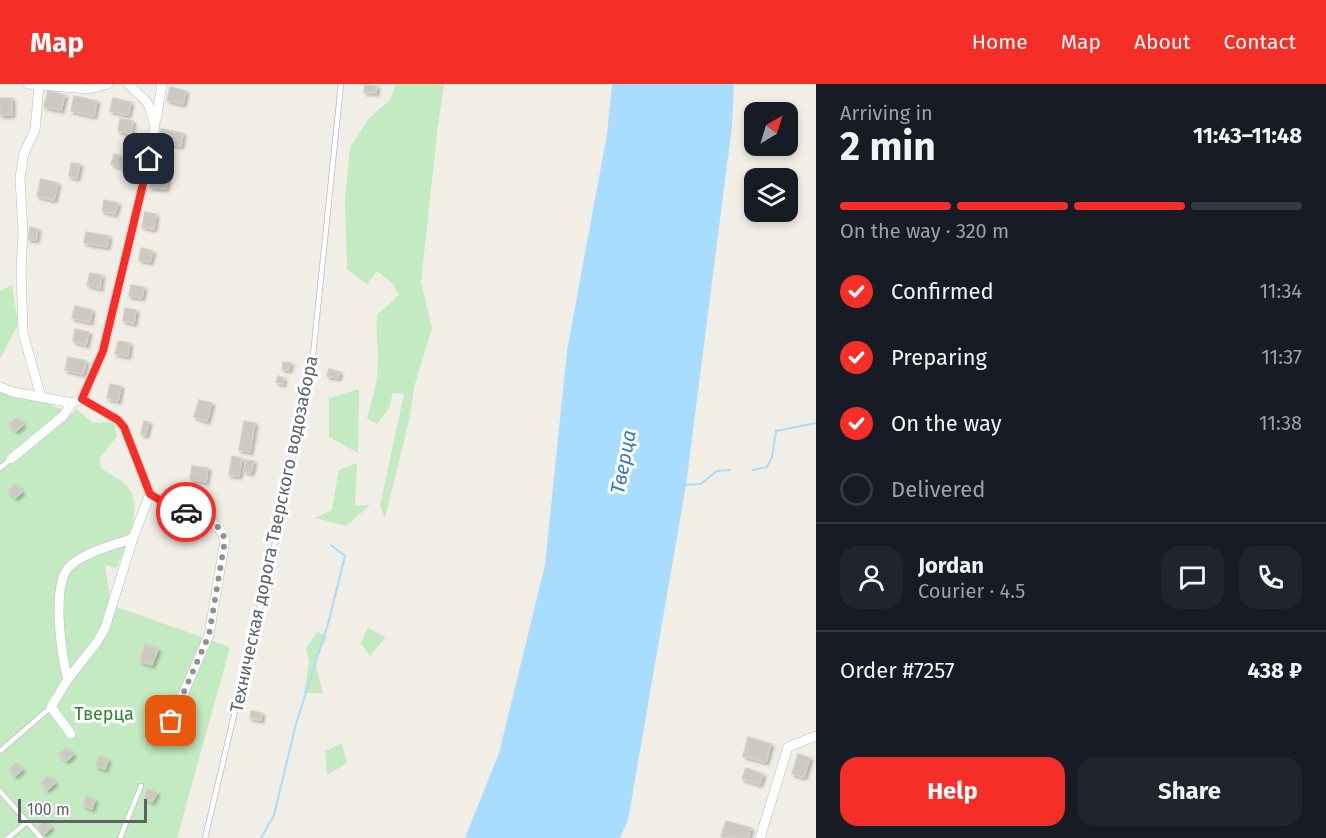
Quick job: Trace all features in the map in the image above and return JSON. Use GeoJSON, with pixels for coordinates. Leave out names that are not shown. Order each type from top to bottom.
{"type":"FeatureCollection","features":[{"type":"Feature","properties":{"kind":"street"},"geometry":{"type":"LineString","coordinates":[[28,84],[89,88],[108,84]]}},
{"type":"Feature","properties":{"kind":"street"},"geometry":{"type":"LineString","coordinates":[[128,84],[146,101],[154,126]]}},
{"type":"Feature","properties":{"kind":"street"},"geometry":{"type":"LineString","coordinates":[[11,459],[63,416],[72,404],[82,399],[103,351],[149,159],[162,84]]}},
{"type":"Feature","properties":{"kind":"street"},"geometry":{"type":"LineString","coordinates":[[39,85],[36,130],[24,153],[20,178],[23,233],[21,270],[23,333],[40,397]]}},
{"type":"Feature","properties":{"kind":"street"},"geometry":{"type":"LineString","coordinates":[[0,387],[13,392],[72,404]]}},
{"type":"Feature","properties":{"kind":"street"},"geometry":{"type":"LineString","coordinates":[[82,399],[118,420],[124,427],[150,494],[172,508],[208,518],[218,526],[225,540],[209,635],[162,742]]}},
{"type":"Feature","properties":{"kind":"street"},"geometry":{"type":"LineString","coordinates":[[71,734],[51,707],[105,628],[133,538],[150,494]]}},
{"type":"Feature","properties":{"kind":"street"},"geometry":{"type":"LineString","coordinates":[[68,679],[58,619],[64,574],[70,565],[81,558],[133,538]]}},
{"type":"Feature","properties":{"kind":"street"},"geometry":{"type":"LineString","coordinates":[[760,838],[788,747],[816,736]]}},
{"type":"Feature","properties":{"kind":"lane","name":"Техническая дорога Тверского водозабора"},"geometry":{"type":"LineString","coordinates":[[205,838],[280,521],[312,365],[341,84]]}},
{"type":"Feature","properties":{"kind":"lane"},"geometry":{"type":"LineString","coordinates":[[0,468],[11,459]]}},
{"type":"Feature","properties":{"kind":"lane"},"geometry":{"type":"LineString","coordinates":[[0,751],[51,707]]}},
{"type":"Feature","properties":{"kind":"lane"},"geometry":{"type":"LineString","coordinates":[[120,838],[141,786]]}},
{"type":"Feature","properties":{"kind":"lane"},"geometry":{"type":"LineString","coordinates":[[0,791],[40,838]]}},
{"type":"Feature","properties":{"kind":"lane"},"geometry":{"type":"LineString","coordinates":[[8,838],[27,822]]}},
{"type":"Feature","properties":{"kind":"green space"},"geometry":{"type":"Polygon","coordinates":[[[396,84],[444,84],[421,282],[432,328],[414,387],[410,416],[385,518],[380,506],[404,394],[393,393],[388,410],[377,424],[367,418],[378,369],[377,315],[399,295],[392,283],[377,271],[367,284],[347,269],[345,199],[350,148],[368,119],[390,100],[396,84]]]}},
{"type":"Feature","properties":{"kind":"green space"},"geometry":{"type":"Polygon","coordinates":[[[12,285],[18,324],[0,359],[0,291],[12,285]]]}},
{"type":"Feature","properties":{"kind":"green space","name":"Тверца"},"geometry":{"type":"Polygon","coordinates":[[[0,383],[72,414],[76,409],[93,423],[114,422],[117,436],[100,458],[100,467],[124,483],[131,491],[134,513],[129,537],[116,568],[105,565],[111,605],[230,647],[177,838],[0,838],[0,383]]]}},
{"type":"Feature","properties":{"kind":"green space"},"geometry":{"type":"Polygon","coordinates":[[[359,389],[358,453],[329,437],[329,398],[359,389]]]}},
{"type":"Feature","properties":{"kind":"green space"},"geometry":{"type":"Polygon","coordinates":[[[357,463],[355,506],[370,505],[346,526],[315,518],[332,510],[339,470],[357,463]]]}},
{"type":"Feature","properties":{"kind":"green space"},"geometry":{"type":"Polygon","coordinates":[[[368,628],[386,637],[370,656],[361,643],[368,628]]]}},
{"type":"Feature","properties":{"kind":"green space"},"geometry":{"type":"Polygon","coordinates":[[[317,632],[327,636],[315,662],[323,693],[304,693],[309,662],[306,648],[317,632]]]}},
{"type":"Feature","properties":{"kind":"green space"},"geometry":{"type":"Polygon","coordinates":[[[342,743],[347,763],[327,775],[325,751],[342,743]]]}},
{"type":"Feature","properties":{"kind":"water"},"geometry":{"type":"Polygon","coordinates":[[[612,84],[734,84],[732,126],[686,485],[628,820],[620,838],[465,838],[499,753],[545,565],[567,351],[607,134],[612,84]]]}},
{"type":"Feature","properties":{"kind":"building"},"geometry":{"type":"Polygon","coordinates":[[[365,85],[377,86],[376,93],[364,92],[365,85]]]}},
{"type":"Feature","properties":{"kind":"building"},"geometry":{"type":"Polygon","coordinates":[[[170,87],[186,91],[183,104],[167,100],[170,87]]]}},
{"type":"Feature","properties":{"kind":"building"},"geometry":{"type":"Polygon","coordinates":[[[48,91],[65,95],[61,110],[44,107],[48,91]]]}},
{"type":"Feature","properties":{"kind":"building"},"geometry":{"type":"Polygon","coordinates":[[[74,96],[97,101],[94,116],[71,111],[74,96]]]}},
{"type":"Feature","properties":{"kind":"building"},"geometry":{"type":"Polygon","coordinates":[[[0,98],[12,98],[12,115],[0,115],[0,98]]]}},
{"type":"Feature","properties":{"kind":"building"},"geometry":{"type":"Polygon","coordinates":[[[113,98],[131,102],[128,115],[110,111],[113,98]]]}},
{"type":"Feature","properties":{"kind":"building"},"geometry":{"type":"Polygon","coordinates":[[[120,119],[133,121],[131,134],[118,131],[120,119]]]}},
{"type":"Feature","properties":{"kind":"building"},"geometry":{"type":"Polygon","coordinates":[[[161,129],[183,133],[181,146],[159,142],[161,129]]]}},
{"type":"Feature","properties":{"kind":"building"},"geometry":{"type":"Polygon","coordinates":[[[158,148],[170,151],[167,162],[156,159],[158,148]]]}},
{"type":"Feature","properties":{"kind":"building"},"geometry":{"type":"Polygon","coordinates":[[[114,154],[128,158],[125,169],[111,164],[114,154]]]}},
{"type":"Feature","properties":{"kind":"building"},"geometry":{"type":"Polygon","coordinates":[[[71,163],[80,164],[77,178],[69,176],[71,163]]]}},
{"type":"Feature","properties":{"kind":"building"},"geometry":{"type":"Polygon","coordinates":[[[152,174],[168,176],[166,189],[150,187],[152,174]]]}},
{"type":"Feature","properties":{"kind":"building"},"geometry":{"type":"Polygon","coordinates":[[[41,179],[58,183],[54,200],[37,196],[41,179]]]}},
{"type":"Feature","properties":{"kind":"building"},"geometry":{"type":"Polygon","coordinates":[[[104,200],[118,203],[115,214],[102,211],[104,200]]]}},
{"type":"Feature","properties":{"kind":"building"},"geometry":{"type":"Polygon","coordinates":[[[145,212],[156,214],[154,229],[142,227],[145,212]]]}},
{"type":"Feature","properties":{"kind":"building"},"geometry":{"type":"Polygon","coordinates":[[[30,227],[38,229],[36,240],[28,239],[30,227]]]}},
{"type":"Feature","properties":{"kind":"building"},"geometry":{"type":"Polygon","coordinates":[[[86,232],[109,236],[107,247],[84,243],[86,232]]]}},
{"type":"Feature","properties":{"kind":"building"},"geometry":{"type":"Polygon","coordinates":[[[141,248],[153,251],[150,262],[139,260],[141,248]]]}},
{"type":"Feature","properties":{"kind":"building"},"geometry":{"type":"Polygon","coordinates":[[[90,273],[102,275],[100,288],[87,285],[90,273]]]}},
{"type":"Feature","properties":{"kind":"building"},"geometry":{"type":"Polygon","coordinates":[[[131,285],[144,287],[142,298],[129,296],[131,285]]]}},
{"type":"Feature","properties":{"kind":"building"},"geometry":{"type":"Polygon","coordinates":[[[75,306],[92,310],[90,322],[72,318],[75,306]]]}},
{"type":"Feature","properties":{"kind":"building"},"geometry":{"type":"Polygon","coordinates":[[[125,308],[136,310],[134,323],[123,321],[125,308]]]}},
{"type":"Feature","properties":{"kind":"building"},"geometry":{"type":"Polygon","coordinates":[[[75,329],[89,332],[86,345],[73,341],[75,329]]]}},
{"type":"Feature","properties":{"kind":"building"},"geometry":{"type":"Polygon","coordinates":[[[118,341],[130,343],[128,356],[115,354],[118,341]]]}},
{"type":"Feature","properties":{"kind":"building"},"geometry":{"type":"Polygon","coordinates":[[[68,357],[86,361],[83,374],[65,370],[68,357]]]}},
{"type":"Feature","properties":{"kind":"building"},"geometry":{"type":"Polygon","coordinates":[[[283,362],[291,363],[289,370],[282,369],[283,362]]]}},
{"type":"Feature","properties":{"kind":"building"},"geometry":{"type":"Polygon","coordinates":[[[329,369],[340,372],[338,378],[327,376],[329,369]]]}},
{"type":"Feature","properties":{"kind":"building"},"geometry":{"type":"Polygon","coordinates":[[[278,376],[284,378],[283,384],[276,382],[278,376]]]}},
{"type":"Feature","properties":{"kind":"building"},"geometry":{"type":"Polygon","coordinates":[[[110,384],[121,386],[118,401],[107,398],[110,384]]]}},
{"type":"Feature","properties":{"kind":"building"},"geometry":{"type":"Polygon","coordinates":[[[199,400],[212,403],[207,421],[194,417],[199,400]]]}},
{"type":"Feature","properties":{"kind":"building"},"geometry":{"type":"Polygon","coordinates":[[[17,418],[23,425],[16,431],[9,424],[17,418]]]}},
{"type":"Feature","properties":{"kind":"building"},"geometry":{"type":"Polygon","coordinates":[[[144,421],[149,422],[146,435],[141,434],[144,421]]]}},
{"type":"Feature","properties":{"kind":"building"},"geometry":{"type":"Polygon","coordinates":[[[244,421],[255,423],[250,452],[239,450],[244,421]]]}},
{"type":"Feature","properties":{"kind":"building"},"geometry":{"type":"Polygon","coordinates":[[[232,456],[242,458],[239,476],[229,475],[232,456]]]}},
{"type":"Feature","properties":{"kind":"building"},"geometry":{"type":"Polygon","coordinates":[[[246,460],[254,461],[251,473],[244,471],[246,460]]]}},
{"type":"Feature","properties":{"kind":"building"},"geometry":{"type":"Polygon","coordinates":[[[192,466],[208,468],[206,482],[190,479],[192,466]]]}},
{"type":"Feature","properties":{"kind":"building"},"geometry":{"type":"Polygon","coordinates":[[[15,484],[22,492],[15,498],[8,491],[15,484]]]}},
{"type":"Feature","properties":{"kind":"building"},"geometry":{"type":"Polygon","coordinates":[[[145,644],[158,649],[152,665],[140,661],[145,644]]]}},
{"type":"Feature","properties":{"kind":"building"},"geometry":{"type":"Polygon","coordinates":[[[251,711],[262,713],[261,720],[250,718],[251,711]]]}},
{"type":"Feature","properties":{"kind":"building"},"geometry":{"type":"Polygon","coordinates":[[[748,737],[771,744],[766,762],[743,756],[748,737]]]}},
{"type":"Feature","properties":{"kind":"building"},"geometry":{"type":"Polygon","coordinates":[[[66,748],[73,755],[66,761],[59,754],[66,748]]]}},
{"type":"Feature","properties":{"kind":"building"},"geometry":{"type":"Polygon","coordinates":[[[798,754],[810,758],[804,777],[792,774],[798,754]]]}},
{"type":"Feature","properties":{"kind":"building"},"geometry":{"type":"Polygon","coordinates":[[[99,756],[108,760],[105,769],[96,766],[99,756]]]}},
{"type":"Feature","properties":{"kind":"building"},"geometry":{"type":"Polygon","coordinates":[[[16,763],[22,770],[15,776],[9,769],[16,763]]]}},
{"type":"Feature","properties":{"kind":"building"},"geometry":{"type":"Polygon","coordinates":[[[746,768],[763,774],[760,784],[742,779],[746,768]]]}},
{"type":"Feature","properties":{"kind":"building"},"geometry":{"type":"Polygon","coordinates":[[[48,776],[55,783],[47,790],[41,782],[48,776]]]}},
{"type":"Feature","properties":{"kind":"building"},"geometry":{"type":"Polygon","coordinates":[[[148,789],[157,793],[152,802],[144,798],[148,789]]]}},
{"type":"Feature","properties":{"kind":"building"},"geometry":{"type":"Polygon","coordinates":[[[86,796],[95,800],[92,809],[83,805],[86,796]]]}},
{"type":"Feature","properties":{"kind":"building"},"geometry":{"type":"Polygon","coordinates":[[[45,821],[51,828],[44,834],[38,827],[45,821]]]}},
{"type":"Feature","properties":{"kind":"building"},"geometry":{"type":"Polygon","coordinates":[[[726,821],[751,828],[748,838],[721,836],[726,821]]]}},
{"type":"Feature","properties":{"kind":"waterway"},"geometry":{"type":"LineString","coordinates":[[753,470],[767,467],[772,457],[776,431],[816,423]]}},
{"type":"Feature","properties":{"kind":"waterway"},"geometry":{"type":"LineString","coordinates":[[683,485],[701,484],[717,471],[730,470]]}},
{"type":"Feature","properties":{"kind":"waterway"},"geometry":{"type":"LineString","coordinates":[[261,838],[274,815],[296,724],[328,624],[345,556],[331,545]]}},
{"type":"Feature","properties":{"kind":"way so far"},"geometry":{"type":"LineString","coordinates":[[171,721],[209,635],[225,540],[218,526],[208,518],[186,512]]}},
{"type":"Feature","properties":{"kind":"route"},"geometry":{"type":"LineString","coordinates":[[149,159],[103,351],[82,399],[118,420],[124,427],[150,494],[172,508],[186,512]]}}]}
